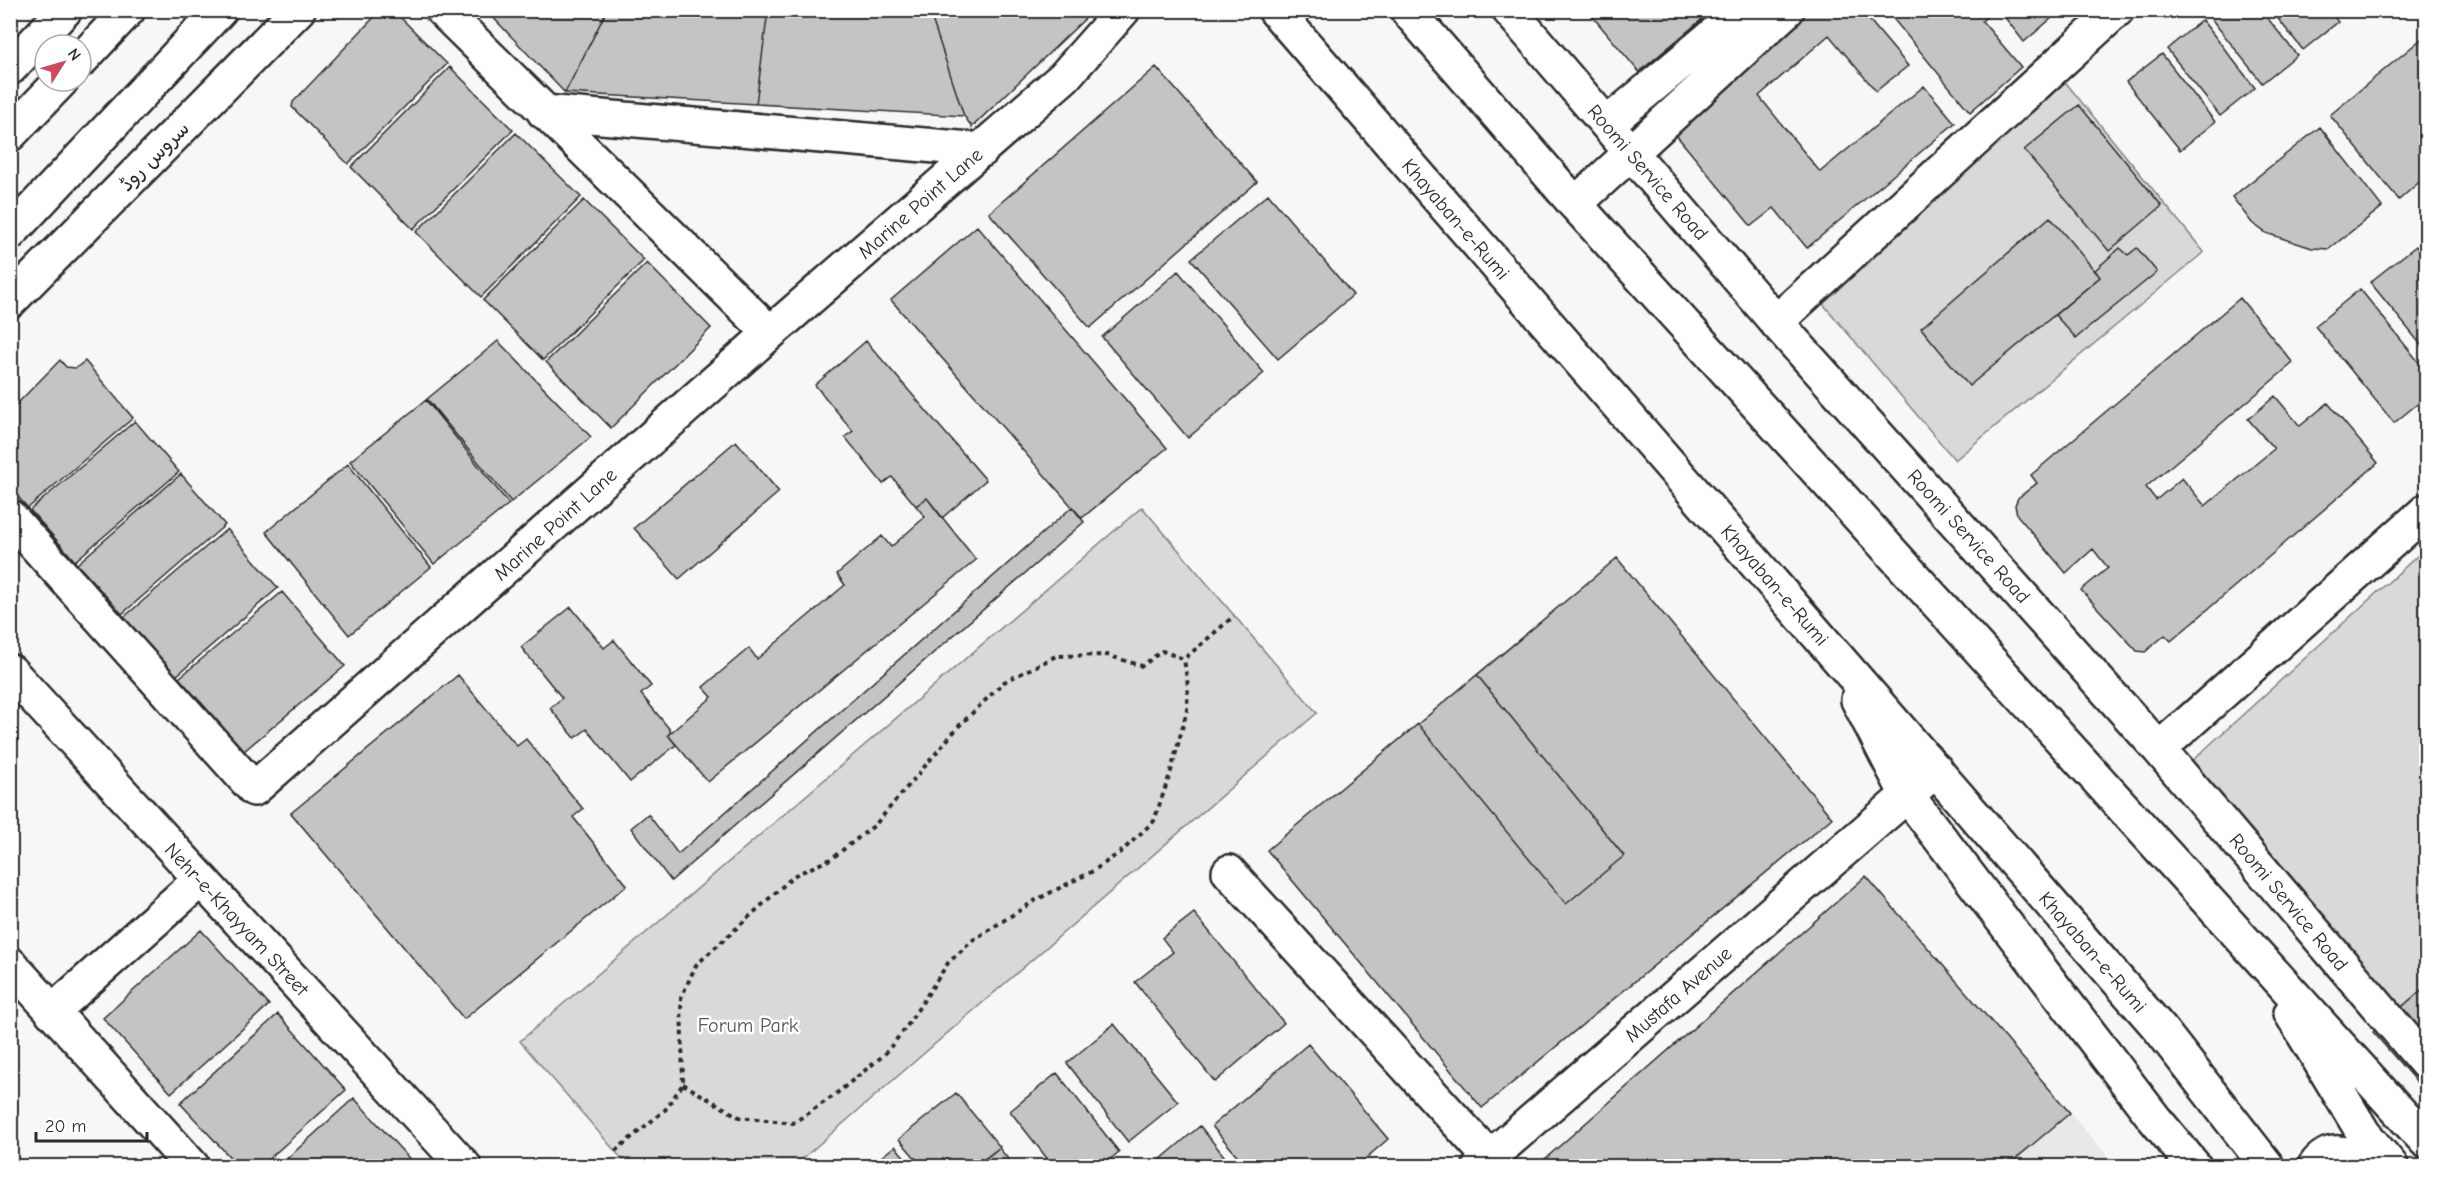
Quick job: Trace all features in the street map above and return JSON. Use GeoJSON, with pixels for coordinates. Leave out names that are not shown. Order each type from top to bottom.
{"type":"FeatureCollection","features":[{"type":"Feature","properties":{"kind":"street"},"geometry":{"type":"LineString","coordinates":[[10,68],[65,10]]}},
{"type":"Feature","properties":{"kind":"street"},"geometry":{"type":"LineString","coordinates":[[93,47],[128,10]]}},
{"type":"Feature","properties":{"kind":"street"},"geometry":{"type":"LineString","coordinates":[[10,233],[220,10]]}},
{"type":"Feature","properties":{"kind":"street","name":"سروس روڈ"},"geometry":{"type":"LineString","coordinates":[[10,301],[298,10]]}},
{"type":"Feature","properties":{"kind":"street"},"geometry":{"type":"LineString","coordinates":[[442,10],[770,333]]}},
{"type":"Feature","properties":{"kind":"street","name":"Marine Point Lane"},"geometry":{"type":"LineString","coordinates":[[10,517],[254,789],[770,333],[1064,77],[1123,10]]}},
{"type":"Feature","properties":{"kind":"street","name":"Khayaban-e-Rumi"},"geometry":{"type":"LineString","coordinates":[[1275,10],[2160,1029],[2268,1167]]}},
{"type":"Feature","properties":{"kind":"street"},"geometry":{"type":"LineString","coordinates":[[1407,10],[1575,204],[2427,1141]]}},
{"type":"Feature","properties":{"kind":"street","name":"Roomi Service Road"},"geometry":{"type":"LineString","coordinates":[[1509,10],[1776,322],[2159,749],[2427,1063]]}},
{"type":"Feature","properties":{"kind":"street"},"geometry":{"type":"LineString","coordinates":[[1575,204],[1786,10]]}},
{"type":"Feature","properties":{"kind":"street"},"geometry":{"type":"LineString","coordinates":[[1776,322],[2117,10]]}},
{"type":"Feature","properties":{"kind":"street"},"geometry":{"type":"LineString","coordinates":[[1607,124],[1730,14]]}},
{"type":"Feature","properties":{"kind":"street"},"geometry":{"type":"LineString","coordinates":[[10,134],[49,93]]}},
{"type":"Feature","properties":{"kind":"street"},"geometry":{"type":"LineString","coordinates":[[544,112],[982,150]]}},
{"type":"Feature","properties":{"kind":"street"},"geometry":{"type":"LineString","coordinates":[[2159,749],[2427,511]]}},
{"type":"Feature","properties":{"kind":"street"},"geometry":{"type":"LineString","coordinates":[[1834,653],[1907,795],[2194,1167]]}},
{"type":"Feature","properties":{"kind":"street","name":"Nehr-e-Khayyam Street"},"geometry":{"type":"LineString","coordinates":[[10,671],[465,1167]]}},
{"type":"Feature","properties":{"kind":"street","name":"Mustafa Avenue"},"geometry":{"type":"LineString","coordinates":[[1485,1162],[1936,770]]}},
{"type":"Feature","properties":{"kind":"street"},"geometry":{"type":"LineString","coordinates":[[1229,872],[1485,1162]]}},
{"type":"Feature","properties":{"kind":"street"},"geometry":{"type":"LineString","coordinates":[[52,1012],[200,880]]}},
{"type":"Feature","properties":{"kind":"street"},"geometry":{"type":"LineString","coordinates":[[2253,950],[2364,1134],[2391,1167]]}},
{"type":"Feature","properties":{"kind":"street"},"geometry":{"type":"LineString","coordinates":[[10,964],[192,1167]]}},
{"type":"Feature","properties":{"kind":"street"},"geometry":{"type":"LineString","coordinates":[[2315,1167],[2322,1158],[2330,1153],[2338,1152],[2347,1153],[2364,1167]]}},
{"type":"Feature","properties":{"kind":"path"},"geometry":{"type":"LineString","coordinates":[[1184,659],[1234,616]]}},
{"type":"Feature","properties":{"kind":"path"},"geometry":{"type":"LineString","coordinates":[[615,1151],[665,1110],[683,1084],[681,998],[696,965],[795,875],[831,859],[875,825],[959,726],[1004,682],[1056,656],[1107,655],[1142,666],[1162,651],[1184,659]]}},
{"type":"Feature","properties":{"kind":"path"},"geometry":{"type":"LineString","coordinates":[[683,1084],[739,1117],[793,1123],[832,1097],[884,1055],[907,1026],[948,963],[973,940],[1036,900],[1093,870],[1122,851],[1154,820],[1171,771],[1187,710],[1188,686],[1184,659]]}},
{"type":"Feature","properties":{"kind":"shaded area"},"geometry":{"type":"Polygon","coordinates":[[[2070,1113],[2116,1166],[2007,1166],[2070,1113]]]}},
{"type":"Feature","properties":{"kind":"green space"},"geometry":{"type":"Polygon","coordinates":[[[2057,72],[2204,252],[1955,460],[1807,285],[2057,72]]]}},
{"type":"Feature","properties":{"kind":"green space","name":"Forum Park"},"geometry":{"type":"Polygon","coordinates":[[[1142,507],[1317,713],[794,1166],[628,1166],[520,1041],[1142,507]]]}},
{"type":"Feature","properties":{"kind":"green space"},"geometry":{"type":"Polygon","coordinates":[[[2426,548],[2426,986],[2396,1012],[2182,770],[2426,548]]]}},
{"type":"Feature","properties":{"kind":"building"},"geometry":{"type":"Polygon","coordinates":[[[381,10],[393,10],[447,64],[348,164],[292,107],[293,102],[381,10]]]}},
{"type":"Feature","properties":{"kind":"building"},"geometry":{"type":"Polygon","coordinates":[[[486,10],[607,10],[565,93],[486,10]]]}},
{"type":"Feature","properties":{"kind":"building"},"geometry":{"type":"Polygon","coordinates":[[[607,10],[768,10],[756,104],[565,93],[607,10]]]}},
{"type":"Feature","properties":{"kind":"building"},"geometry":{"type":"Polygon","coordinates":[[[768,10],[929,10],[964,116],[756,104],[768,10]]]}},
{"type":"Feature","properties":{"kind":"building"},"geometry":{"type":"Polygon","coordinates":[[[929,10],[1094,10],[972,127],[964,116],[929,10]]]}},
{"type":"Feature","properties":{"kind":"building"},"geometry":{"type":"Polygon","coordinates":[[[1587,10],[1704,10],[1707,15],[1639,72],[1587,10]]]}},
{"type":"Feature","properties":{"kind":"building"},"geometry":{"type":"Polygon","coordinates":[[[1804,10],[1861,10],[1908,66],[1876,91],[1829,35],[1759,96],[1820,172],[1924,86],[1955,123],[1807,248],[1774,208],[1751,226],[1667,124],[1804,10]]]}},
{"type":"Feature","properties":{"kind":"building"},"geometry":{"type":"Polygon","coordinates":[[[1886,10],[1994,10],[1982,21],[2021,67],[1970,112],[1886,10]]]}},
{"type":"Feature","properties":{"kind":"building"},"geometry":{"type":"Polygon","coordinates":[[[1999,10],[2061,10],[2024,42],[1999,10]]]}},
{"type":"Feature","properties":{"kind":"building"},"geometry":{"type":"Polygon","coordinates":[[[2215,10],[2261,10],[2297,55],[2262,83],[2209,16],[2215,10]]]}},
{"type":"Feature","properties":{"kind":"building"},"geometry":{"type":"Polygon","coordinates":[[[2271,10],[2329,10],[2338,22],[2303,50],[2271,10]]]}},
{"type":"Feature","properties":{"kind":"building"},"geometry":{"type":"Polygon","coordinates":[[[2202,20],[2255,88],[2220,116],[2167,49],[2202,20]]]}},
{"type":"Feature","properties":{"kind":"building"},"geometry":{"type":"Polygon","coordinates":[[[2426,35],[2426,176],[2399,200],[2330,115],[2426,35]]]}},
{"type":"Feature","properties":{"kind":"building"},"geometry":{"type":"Polygon","coordinates":[[[2162,54],[2215,122],[2180,150],[2126,82],[2162,54]]]}},
{"type":"Feature","properties":{"kind":"building"},"geometry":{"type":"Polygon","coordinates":[[[450,67],[513,130],[413,229],[351,167],[450,67]]]}},
{"type":"Feature","properties":{"kind":"building"},"geometry":{"type":"Polygon","coordinates":[[[1156,67],[1257,182],[1090,328],[989,213],[1156,67]]]}},
{"type":"Feature","properties":{"kind":"building"},"geometry":{"type":"Polygon","coordinates":[[[2079,105],[2162,206],[2109,251],[2024,150],[2079,105]]]}},
{"type":"Feature","properties":{"kind":"building"},"geometry":{"type":"Polygon","coordinates":[[[2320,127],[2382,207],[2329,249],[2312,248],[2266,233],[2252,223],[2232,197],[2320,127]]]}},
{"type":"Feature","properties":{"kind":"building"},"geometry":{"type":"Polygon","coordinates":[[[516,133],[581,197],[481,297],[416,232],[516,133]]]}},
{"type":"Feature","properties":{"kind":"building"},"geometry":{"type":"Polygon","coordinates":[[[1268,194],[1353,295],[1278,359],[1191,259],[1268,194]]]}},
{"type":"Feature","properties":{"kind":"building"},"geometry":{"type":"Polygon","coordinates":[[[584,200],[644,260],[543,360],[483,300],[584,200]]]}},
{"type":"Feature","properties":{"kind":"building"},"geometry":{"type":"Polygon","coordinates":[[[2050,217],[2100,277],[1969,386],[1921,328],[2050,217]]]}},
{"type":"Feature","properties":{"kind":"building"},"geometry":{"type":"Polygon","coordinates":[[[977,226],[1167,448],[1082,518],[891,300],[977,226]]]}},
{"type":"Feature","properties":{"kind":"building"},"geometry":{"type":"Polygon","coordinates":[[[2416,246],[2426,260],[2426,351],[2370,282],[2416,246]]]}},
{"type":"Feature","properties":{"kind":"building"},"geometry":{"type":"Polygon","coordinates":[[[2120,248],[2128,255],[2137,248],[2157,272],[2076,338],[2055,315],[2100,277],[2095,270],[2120,248]]]}},
{"type":"Feature","properties":{"kind":"building"},"geometry":{"type":"Polygon","coordinates":[[[647,263],[711,328],[611,428],[546,362],[647,263]]]}},
{"type":"Feature","properties":{"kind":"building"},"geometry":{"type":"Polygon","coordinates":[[[1178,271],[1264,373],[1188,438],[1102,337],[1178,271]]]}},
{"type":"Feature","properties":{"kind":"building"},"geometry":{"type":"Polygon","coordinates":[[[2360,289],[2426,371],[2426,397],[2394,423],[2315,326],[2360,289]]]}},
{"type":"Feature","properties":{"kind":"building"},"geometry":{"type":"Polygon","coordinates":[[[2240,298],[2293,363],[2146,487],[2156,500],[2182,478],[2205,506],[2274,449],[2248,419],[2275,396],[2300,426],[2328,403],[2378,463],[2171,641],[2165,635],[2145,652],[2137,651],[2081,590],[2108,568],[2093,549],[2066,573],[2017,515],[2015,505],[2018,498],[2037,483],[2031,475],[2240,298]]]}},
{"type":"Feature","properties":{"kind":"building"},"geometry":{"type":"Polygon","coordinates":[[[498,341],[591,437],[511,502],[427,399],[498,341]]]}},
{"type":"Feature","properties":{"kind":"building"},"geometry":{"type":"Polygon","coordinates":[[[866,341],[986,480],[942,518],[927,498],[916,506],[892,477],[883,484],[845,437],[853,431],[815,385],[866,341]]]}},
{"type":"Feature","properties":{"kind":"building"},"geometry":{"type":"Polygon","coordinates":[[[60,360],[66,367],[76,368],[85,361],[133,418],[28,508],[10,488],[10,411],[60,360]]]}},
{"type":"Feature","properties":{"kind":"building"},"geometry":{"type":"Polygon","coordinates":[[[426,400],[509,504],[434,564],[350,461],[426,400]]]}},
{"type":"Feature","properties":{"kind":"building"},"geometry":{"type":"Polygon","coordinates":[[[135,421],[179,472],[75,561],[30,510],[135,421]]]}},
{"type":"Feature","properties":{"kind":"building"},"geometry":{"type":"Polygon","coordinates":[[[736,441],[779,492],[679,579],[634,528],[736,441]]]}},
{"type":"Feature","properties":{"kind":"building"},"geometry":{"type":"Polygon","coordinates":[[[348,464],[431,567],[349,635],[266,532],[348,464]]]}},
{"type":"Feature","properties":{"kind":"building"},"geometry":{"type":"Polygon","coordinates":[[[181,474],[225,525],[122,614],[77,564],[181,474]]]}},
{"type":"Feature","properties":{"kind":"building"},"geometry":{"type":"Polygon","coordinates":[[[927,498],[976,560],[708,782],[668,735],[712,697],[703,687],[749,648],[757,659],[845,585],[837,574],[882,536],[891,547],[925,517],[916,506],[927,498]]]}},
{"type":"Feature","properties":{"kind":"building"},"geometry":{"type":"Polygon","coordinates":[[[1072,507],[1084,522],[671,881],[631,828],[648,814],[678,854],[1072,507]]]}},
{"type":"Feature","properties":{"kind":"building"},"geometry":{"type":"Polygon","coordinates":[[[227,529],[278,588],[176,676],[124,617],[227,529]]]}},
{"type":"Feature","properties":{"kind":"building"},"geometry":{"type":"Polygon","coordinates":[[[1617,558],[1832,818],[1482,1108],[1267,850],[1617,558]]]}},
{"type":"Feature","properties":{"kind":"building"},"geometry":{"type":"Polygon","coordinates":[[[1617,558],[1832,818],[1482,1108],[1267,850],[1418,724],[1566,904],[1624,856],[1477,675],[1617,558]]]}},
{"type":"Feature","properties":{"kind":"building"},"geometry":{"type":"Polygon","coordinates":[[[282,592],[345,666],[244,751],[179,678],[282,592]]]}},
{"type":"Feature","properties":{"kind":"building"},"geometry":{"type":"Polygon","coordinates":[[[571,607],[604,648],[614,640],[651,686],[641,694],[671,731],[668,735],[676,745],[630,782],[587,729],[575,738],[550,708],[562,698],[521,647],[571,607]]]}},
{"type":"Feature","properties":{"kind":"building"},"geometry":{"type":"Polygon","coordinates":[[[458,675],[517,746],[526,739],[583,809],[573,817],[627,885],[464,1019],[291,813],[458,675]]]}},
{"type":"Feature","properties":{"kind":"building"},"geometry":{"type":"Polygon","coordinates":[[[1866,876],[2070,1113],[2007,1166],[1537,1166],[1866,876]]]}},
{"type":"Feature","properties":{"kind":"building"},"geometry":{"type":"Polygon","coordinates":[[[1194,913],[1284,1023],[1215,1082],[1135,982],[1173,952],[1162,938],[1194,913]]]}},
{"type":"Feature","properties":{"kind":"building"},"geometry":{"type":"Polygon","coordinates":[[[201,930],[269,1005],[171,1093],[103,1018],[201,930]]]}},
{"type":"Feature","properties":{"kind":"building"},"geometry":{"type":"Polygon","coordinates":[[[2426,986],[2426,1093],[2373,1032],[2426,986]]]}},
{"type":"Feature","properties":{"kind":"building"},"geometry":{"type":"Polygon","coordinates":[[[278,1014],[346,1090],[261,1166],[238,1166],[180,1103],[278,1014]]]}},
{"type":"Feature","properties":{"kind":"building"},"geometry":{"type":"Polygon","coordinates":[[[1114,1024],[1178,1102],[1128,1142],[1067,1063],[1114,1024]]]}},
{"type":"Feature","properties":{"kind":"building"},"geometry":{"type":"Polygon","coordinates":[[[1308,1044],[1388,1139],[1357,1166],[1246,1166],[1212,1126],[1308,1044]]]}},
{"type":"Feature","properties":{"kind":"building"},"geometry":{"type":"Polygon","coordinates":[[[1057,1073],[1119,1152],[1102,1166],[1053,1166],[1010,1111],[1057,1073]]]}},
{"type":"Feature","properties":{"kind":"building"},"geometry":{"type":"Polygon","coordinates":[[[956,1093],[1000,1147],[975,1166],[922,1166],[899,1139],[956,1093]]]}},
{"type":"Feature","properties":{"kind":"building"},"geometry":{"type":"Polygon","coordinates":[[[354,1098],[416,1166],[279,1166],[354,1098]]]}},
{"type":"Feature","properties":{"kind":"building"},"geometry":{"type":"Polygon","coordinates":[[[1200,1126],[1232,1166],[1154,1165],[1200,1126]]]}},
{"type":"Feature","properties":{"kind":"building"},"geometry":{"type":"Polygon","coordinates":[[[895,1146],[912,1166],[870,1166],[895,1146]]]}},
{"type":"Feature","properties":{"kind":"building"},"geometry":{"type":"Polygon","coordinates":[[[999,1148],[1014,1166],[976,1166],[999,1148]]]}}]}
